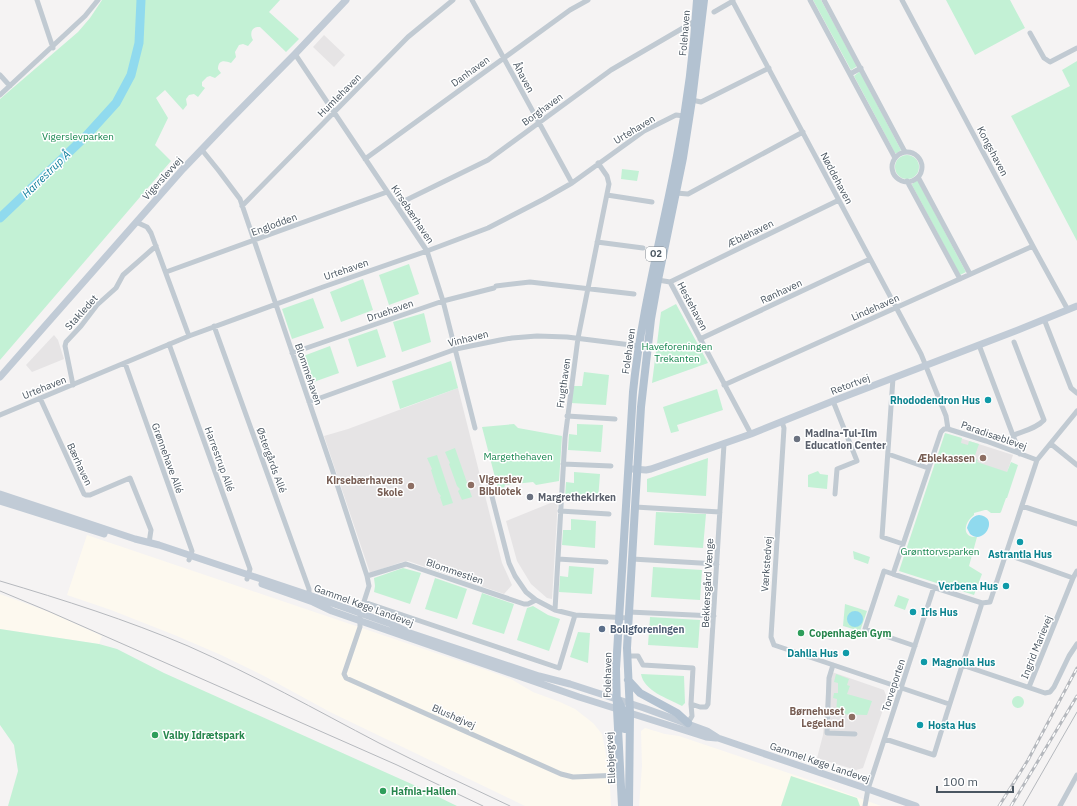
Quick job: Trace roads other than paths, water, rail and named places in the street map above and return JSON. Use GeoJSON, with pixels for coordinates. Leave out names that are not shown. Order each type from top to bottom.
{"type":"FeatureCollection","features":[{"type":"Feature","properties":{"kind":"main road","name":"Folehaven"},"geometry":{"type":"LineString","coordinates":[[623,711],[623,701],[616,668],[633,392],[638,346],[648,290],[677,157],[684,116],[697,0]]}},
{"type":"Feature","properties":{"kind":"main road","name":"Folehaven"},"geometry":{"type":"LineString","coordinates":[[623,711],[623,701],[628,680],[627,656],[632,559],[645,368],[651,319],[676,193],[692,100],[704,0]]}},
{"type":"Feature","properties":{"kind":"main road"},"geometry":{"type":"LineString","coordinates":[[628,680],[640,693],[678,713],[688,723]]}},
{"type":"Feature","properties":{"kind":"main road","name":"Ellebjergvej"},"geometry":{"type":"LineString","coordinates":[[623,711],[621,775],[627,805]]}},
{"type":"Feature","properties":{"kind":"main road"},"geometry":{"type":"LineString","coordinates":[[623,711],[625,722],[627,805]]}},
{"type":"Feature","properties":{"kind":"street"},"geometry":{"type":"LineString","coordinates":[[36,0],[53,48]]}},
{"type":"Feature","properties":{"kind":"street"},"geometry":{"type":"LineString","coordinates":[[0,96],[53,48],[85,16],[98,0]]}},
{"type":"Feature","properties":{"kind":"street","name":"Vigerslevvej"},"geometry":{"type":"LineString","coordinates":[[0,377],[183,169],[346,0]]}},
{"type":"Feature","properties":{"kind":"street","name":"Humlehaven"},"geometry":{"type":"LineString","coordinates":[[242,206],[408,38],[452,0]]}},
{"type":"Feature","properties":{"kind":"street","name":"Åhaven"},"geometry":{"type":"LineString","coordinates":[[472,0],[572,183]]}},
{"type":"Feature","properties":{"kind":"street","name":"Danhaven"},"geometry":{"type":"LineString","coordinates":[[365,158],[570,10],[588,0]]}},
{"type":"Feature","properties":{"kind":"street"},"geometry":{"type":"LineString","coordinates":[[810,0],[895,158]]}},
{"type":"Feature","properties":{"kind":"street"},"geometry":{"type":"LineString","coordinates":[[824,0],[905,152]]}},
{"type":"Feature","properties":{"kind":"street","name":"Kongshaven"},"geometry":{"type":"LineString","coordinates":[[902,0],[1068,310]]}},
{"type":"Feature","properties":{"kind":"street"},"geometry":{"type":"LineString","coordinates":[[714,12],[732,1]]}},
{"type":"Feature","properties":{"kind":"street","name":"Nøddehaven"},"geometry":{"type":"LineString","coordinates":[[732,1],[921,354],[946,416],[948,429]]}},
{"type":"Feature","properties":{"kind":"street","name":"Borghaven"},"geometry":{"type":"LineString","coordinates":[[396,205],[488,160],[611,70],[695,21]]}},
{"type":"Feature","properties":{"kind":"street"},"geometry":{"type":"LineString","coordinates":[[1030,33],[1044,58],[1050,62],[1077,48]]}},
{"type":"Feature","properties":{"kind":"street","name":"Kirsebærhaven"},"geometry":{"type":"LineString","coordinates":[[295,54],[427,251],[443,300],[475,428]]}},
{"type":"Feature","properties":{"kind":"street"},"geometry":{"type":"LineString","coordinates":[[692,100],[700,102],[768,68]]}},
{"type":"Feature","properties":{"kind":"street"},"geometry":{"type":"LineString","coordinates":[[850,74],[860,68]]}},
{"type":"Feature","properties":{"kind":"street"},"geometry":{"type":"LineString","coordinates":[[0,75],[10,86]]}},
{"type":"Feature","properties":{"kind":"street","name":"Urtehaven"},"geometry":{"type":"LineString","coordinates":[[0,415],[214,326],[488,228],[572,183],[644,131],[676,115],[684,116]]}},
{"type":"Feature","properties":{"kind":"street"},"geometry":{"type":"LineString","coordinates":[[676,193],[688,194],[803,132]]}},
{"type":"Feature","properties":{"kind":"street","name":"Blommehaven"},"geometry":{"type":"LineString","coordinates":[[202,150],[240,199],[309,402],[367,576],[369,586],[360,617]]}},
{"type":"Feature","properties":{"kind":"street"},"geometry":{"type":"LineString","coordinates":[[905,152],[914,153],[920,160],[922,169],[918,177],[911,181],[900,179],[894,173],[893,163],[895,158],[905,152]]}},
{"type":"Feature","properties":{"kind":"street","name":"Frugthaven"},"geometry":{"type":"LineString","coordinates":[[555,610],[565,438],[578,338],[609,184],[609,180],[598,163]]}},
{"type":"Feature","properties":{"kind":"street"},"geometry":{"type":"LineString","coordinates":[[918,177],[970,274]]}},
{"type":"Feature","properties":{"kind":"street"},"geometry":{"type":"LineString","coordinates":[[907,181],[960,279]]}},
{"type":"Feature","properties":{"kind":"street","name":"Englodden"},"geometry":{"type":"LineString","coordinates":[[166,272],[387,192]]}},
{"type":"Feature","properties":{"kind":"street"},"geometry":{"type":"LineString","coordinates":[[607,195],[652,202]]}},
{"type":"Feature","properties":{"kind":"street","name":"Æblehaven"},"geometry":{"type":"LineString","coordinates":[[670,282],[839,200]]}},
{"type":"Feature","properties":{"kind":"street"},"geometry":{"type":"LineString","coordinates":[[136,222],[147,227],[151,233],[189,336]]}},
{"type":"Feature","properties":{"kind":"street"},"geometry":{"type":"LineString","coordinates":[[597,242],[643,248]]}},
{"type":"Feature","properties":{"kind":"street","name":"Stakledet"},"geometry":{"type":"LineString","coordinates":[[72,385],[65,346],[66,342],[81,326],[97,305],[116,288],[123,275],[156,246]]}},
{"type":"Feature","properties":{"kind":"street","name":"Lindehaven"},"geometry":{"type":"LineString","coordinates":[[724,385],[1033,246]]}},
{"type":"Feature","properties":{"kind":"street","name":"Rønhaven"},"geometry":{"type":"LineString","coordinates":[[700,339],[870,259]]}},
{"type":"Feature","properties":{"kind":"street","name":"Hestehaven"},"geometry":{"type":"LineString","coordinates":[[658,280],[670,282],[750,434]]}},
{"type":"Feature","properties":{"kind":"street","name":"Druehaven"},"geometry":{"type":"LineString","coordinates":[[292,353],[443,300],[495,287],[530,282],[634,294]]}},
{"type":"Feature","properties":{"kind":"street","name":"Retortvej"},"geometry":{"type":"LineString","coordinates":[[628,469],[651,469],[724,444],[1077,306]]}},
{"type":"Feature","properties":{"kind":"street"},"geometry":{"type":"LineString","coordinates":[[1044,319],[1071,388],[1077,392]]}},
{"type":"Feature","properties":{"kind":"street","name":"Østergårds Allé"},"geometry":{"type":"LineString","coordinates":[[214,326],[309,589],[309,597]]}},
{"type":"Feature","properties":{"kind":"street","name":"Vinhaven"},"geometry":{"type":"LineString","coordinates":[[309,402],[456,349],[512,338],[552,336],[638,346]]}},
{"type":"Feature","properties":{"kind":"street"},"geometry":{"type":"LineString","coordinates":[[1014,342],[1044,420],[1035,426],[1014,435]]}},
{"type":"Feature","properties":{"kind":"street","name":"Harrestrup Allé"},"geometry":{"type":"LineString","coordinates":[[169,344],[250,569],[248,577]]}},
{"type":"Feature","properties":{"kind":"street"},"geometry":{"type":"LineString","coordinates":[[979,345],[1020,454]]}},
{"type":"Feature","properties":{"kind":"street","name":"Grønnehave Allé"},"geometry":{"type":"LineString","coordinates":[[125,363],[192,551],[190,558]]}},
{"type":"Feature","properties":{"kind":"street"},"geometry":{"type":"LineString","coordinates":[[893,378],[882,537],[903,544]]}},
{"type":"Feature","properties":{"kind":"street","name":"Bærhaven"},"geometry":{"type":"LineString","coordinates":[[40,398],[84,494],[90,495],[130,478],[151,530],[149,543]]}},
{"type":"Feature","properties":{"kind":"street"},"geometry":{"type":"LineString","coordinates":[[833,401],[857,461],[837,469],[835,494]]}},
{"type":"Feature","properties":{"kind":"street"},"geometry":{"type":"LineString","coordinates":[[1037,460],[1077,411]]}},
{"type":"Feature","properties":{"kind":"street"},"geometry":{"type":"LineString","coordinates":[[568,416],[615,419]]}},
{"type":"Feature","properties":{"kind":"street","name":"Værkstedvej"},"geometry":{"type":"LineString","coordinates":[[782,422],[784,428],[771,637],[774,645],[949,704]]}},
{"type":"Feature","properties":{"kind":"street","name":"Paradisæblevej"},"geometry":{"type":"LineString","coordinates":[[893,574],[941,432],[944,429],[948,429],[986,441],[1037,460],[990,602],[982,603]]}},
{"type":"Feature","properties":{"kind":"street","name":"Bekkersgård Vænge"},"geometry":{"type":"LineString","coordinates":[[691,704],[706,707],[708,704],[724,444]]}},
{"type":"Feature","properties":{"kind":"street"},"geometry":{"type":"LineString","coordinates":[[1051,444],[1077,465]]}},
{"type":"Feature","properties":{"kind":"street"},"geometry":{"type":"LineString","coordinates":[[888,454],[928,468]]}},
{"type":"Feature","properties":{"kind":"street"},"geometry":{"type":"LineString","coordinates":[[563,464],[611,466]]}},
{"type":"Feature","properties":{"kind":"street"},"geometry":{"type":"LineString","coordinates":[[488,481],[509,563],[515,576],[526,592],[536,600],[555,610],[575,616],[714,616]]}},
{"type":"Feature","properties":{"kind":"street","name":"Gammel Køge Landevej"},"geometry":{"type":"LineString","coordinates":[[0,494],[309,597],[360,617],[623,711],[706,737],[718,738]]}},
{"type":"Feature","properties":{"kind":"street","name":"Gammel Køge Landevej"},"geometry":{"type":"LineString","coordinates":[[0,500],[121,540],[190,558]]}},
{"type":"Feature","properties":{"kind":"street"},"geometry":{"type":"LineString","coordinates":[[1022,506],[1077,524]]}},
{"type":"Feature","properties":{"kind":"street"},"geometry":{"type":"LineString","coordinates":[[635,507],[720,512]]}},
{"type":"Feature","properties":{"kind":"street"},"geometry":{"type":"LineString","coordinates":[[560,511],[609,514]]}},
{"type":"Feature","properties":{"kind":"street"},"geometry":{"type":"LineString","coordinates":[[1006,554],[1073,578]]}},
{"type":"Feature","properties":{"kind":"street"},"geometry":{"type":"LineString","coordinates":[[558,559],[606,562]]}},
{"type":"Feature","properties":{"kind":"street"},"geometry":{"type":"LineString","coordinates":[[632,559],[717,564]]}},
{"type":"Feature","properties":{"kind":"street","name":"Blommestien"},"geometry":{"type":"LineString","coordinates":[[367,576],[406,564],[524,604],[528,604],[536,600]]}},
{"type":"Feature","properties":{"kind":"street"},"geometry":{"type":"LineString","coordinates":[[885,739],[934,755],[982,603],[884,571],[865,629],[915,646]]}},
{"type":"Feature","properties":{"kind":"street","name":"Ingrid Marievej"},"geometry":{"type":"LineString","coordinates":[[962,665],[1029,687],[1077,571]]}},
{"type":"Feature","properties":{"kind":"street","name":"Torveporten"},"geometry":{"type":"LineString","coordinates":[[865,806],[868,789],[934,587]]}},
{"type":"Feature","properties":{"kind":"street","name":"Gammel Køge Landevej"},"geometry":{"type":"LineString","coordinates":[[364,602],[559,668],[575,616]]}},
{"type":"Feature","properties":{"kind":"street","name":"Gammel Køge Landevej"},"geometry":{"type":"LineString","coordinates":[[360,617],[392,624],[410,633],[532,674],[570,684],[688,723],[707,731],[718,738],[916,806]]}},
{"type":"Feature","properties":{"kind":"street","name":"Blushøjvej"},"geometry":{"type":"LineString","coordinates":[[360,617],[360,627],[344,674],[346,678],[561,774],[573,777],[621,775]]}},
{"type":"Feature","properties":{"kind":"street"},"geometry":{"type":"LineString","coordinates":[[1029,687],[1045,693],[1050,692],[1077,644]]}},
{"type":"Feature","properties":{"kind":"street","name":"Folehaven"},"geometry":{"type":"LineString","coordinates":[[627,656],[638,656],[643,665],[694,668],[691,704],[692,716],[688,723]]}},
{"type":"Feature","properties":{"kind":"street"},"geometry":{"type":"LineString","coordinates":[[833,665],[829,678],[827,732],[855,734]]}},
{"type":"Feature","properties":{"kind":"street"},"geometry":{"type":"LineString","coordinates":[[1060,806],[1077,775]]}},
{"type":"Feature","properties":{"kind":"water"},"geometry":{"type":"Polygon","coordinates":[[[979,515],[988,520],[989,525],[985,534],[975,537],[970,534],[967,528],[971,519],[974,516],[979,515]]]}},
{"type":"Feature","properties":{"kind":"water"},"geometry":{"type":"Polygon","coordinates":[[[855,611],[861,613],[863,619],[861,625],[855,627],[849,625],[847,619],[849,613],[855,611]]]}},
{"type":"Feature","properties":{"kind":"waterway","name":"Harrestrup Å"},"geometry":{"type":"LineString","coordinates":[[0,218],[87,135],[116,103],[131,75],[139,43],[141,0]]}},
{"type":"Feature","properties":{"kind":"tram line"},"geometry":{"type":"LineString","coordinates":[[0,581],[95,611],[142,628],[213,657],[395,751],[510,806]]}},
{"type":"Feature","properties":{"kind":"tram line"},"geometry":{"type":"LineString","coordinates":[[0,591],[397,765],[483,806]]}},
{"type":"Feature","properties":{"kind":"tram line"},"geometry":{"type":"LineString","coordinates":[[1023,806],[1077,712]]}},
{"type":"Feature","properties":{"kind":"railway"},"geometry":{"type":"LineString","coordinates":[[999,806],[1028,760],[1077,668]]}},
{"type":"Feature","properties":{"kind":"railway"},"geometry":{"type":"LineString","coordinates":[[1011,806],[1077,696]]}},
{"type":"Feature","properties":{"kind":"place","name":"Rhododendron Hus"},"geometry":{"type":"Point","coordinates":[988,400]}},
{"type":"Feature","properties":{"kind":"place","name":"Madina-Tul-Ilm Education Center"},"geometry":{"type":"Point","coordinates":[797,439]}},
{"type":"Feature","properties":{"kind":"place","name":"Æblekassen"},"geometry":{"type":"Point","coordinates":[983,458]}},
{"type":"Feature","properties":{"kind":"place","name":"Vigerslev Bibliotek"},"geometry":{"type":"Point","coordinates":[471,485]}},
{"type":"Feature","properties":{"kind":"place","name":"Kirsebærhavens Skole"},"geometry":{"type":"Point","coordinates":[411,486]}},
{"type":"Feature","properties":{"kind":"place","name":"Margrethekirken"},"geometry":{"type":"Point","coordinates":[530,497]}},
{"type":"Feature","properties":{"kind":"place","name":"Astrantia Hus"},"geometry":{"type":"Point","coordinates":[1020,542]}},
{"type":"Feature","properties":{"kind":"place","name":"Verbena Hus"},"geometry":{"type":"Point","coordinates":[1006,586]}},
{"type":"Feature","properties":{"kind":"place","name":"Iris Hus"},"geometry":{"type":"Point","coordinates":[913,612]}},
{"type":"Feature","properties":{"kind":"place","name":"Boligforeningen"},"geometry":{"type":"Point","coordinates":[602,629]}},
{"type":"Feature","properties":{"kind":"place","name":"Copenhagen Gym"},"geometry":{"type":"Point","coordinates":[801,633]}},
{"type":"Feature","properties":{"kind":"place","name":"Dahlia Hus"},"geometry":{"type":"Point","coordinates":[846,653]}},
{"type":"Feature","properties":{"kind":"place","name":"Magnolia Hus"},"geometry":{"type":"Point","coordinates":[924,662]}},
{"type":"Feature","properties":{"kind":"place","name":"Børnehuset Legeland"},"geometry":{"type":"Point","coordinates":[852,717]}},
{"type":"Feature","properties":{"kind":"place","name":"Hosta Hus"},"geometry":{"type":"Point","coordinates":[920,725]}},
{"type":"Feature","properties":{"kind":"place","name":"Valby Idrætspark"},"geometry":{"type":"Point","coordinates":[155,735]}},
{"type":"Feature","properties":{"kind":"place","name":"Hafnia-Hallen"},"geometry":{"type":"Point","coordinates":[383,791]}},
{"type":"Feature","properties":{"kind":"park label","name":"Vigerslevparken"},"geometry":{"type":"Point","coordinates":[78,136]}},
{"type":"Feature","properties":{"kind":"park label","name":"Haveforeningen Trekanten"},"geometry":{"type":"Point","coordinates":[677,352]}},
{"type":"Feature","properties":{"kind":"park label","name":"Margethehaven"},"geometry":{"type":"Point","coordinates":[518,456]}},
{"type":"Feature","properties":{"kind":"park label","name":"Grønttorvsparken"},"geometry":{"type":"Point","coordinates":[940,551]}}]}
